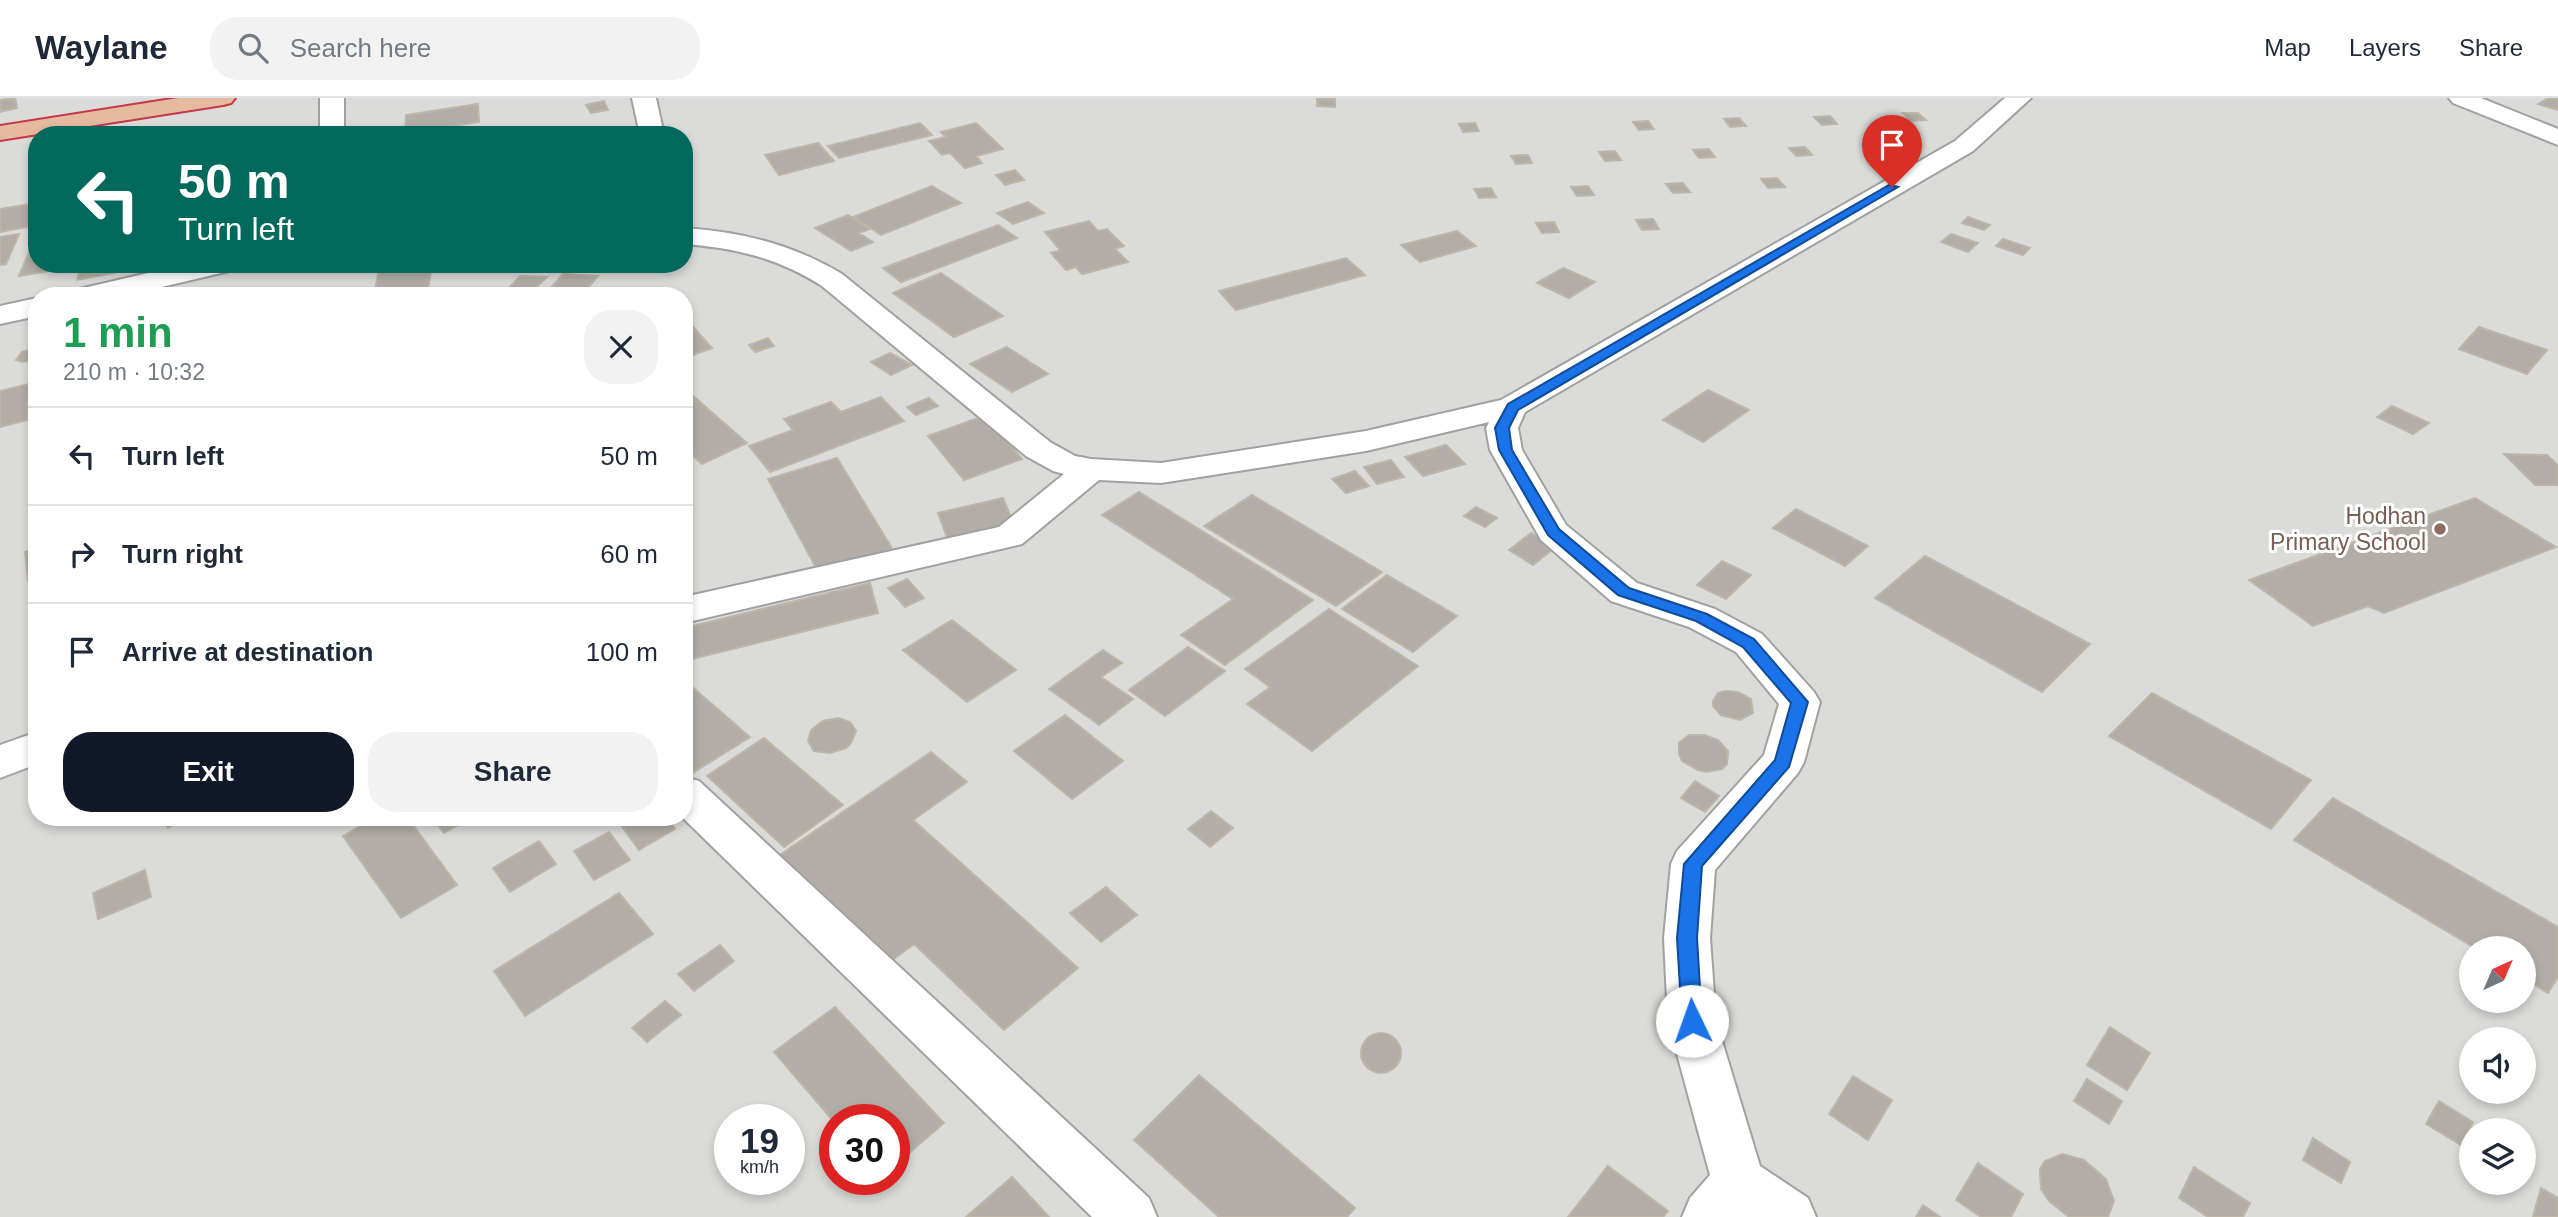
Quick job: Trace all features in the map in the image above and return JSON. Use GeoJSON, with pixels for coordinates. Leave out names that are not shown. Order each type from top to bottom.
{"type":"FeatureCollection","features":[{"type":"Feature","properties":{"kind":"highway"},"geometry":{"type":"LineString","coordinates":[[45,126],[223,98]]}},
{"type":"Feature","properties":{"kind":"highway"},"geometry":{"type":"LineString","coordinates":[[0,133],[28,129]]}},
{"type":"Feature","properties":{"kind":"street"},"geometry":{"type":"LineString","coordinates":[[332,98],[332,126]]}},
{"type":"Feature","properties":{"kind":"street"},"geometry":{"type":"LineString","coordinates":[[644,98],[650,126]]}},
{"type":"Feature","properties":{"kind":"street"},"geometry":{"type":"LineString","coordinates":[[693,237],[724,239],[785,253],[807,264],[832,280],[1038,449],[1065,464],[1091,469],[1161,473],[1366,441],[1512,407],[1964,146],[2019,98]]}},
{"type":"Feature","properties":{"kind":"street"},"geometry":{"type":"LineString","coordinates":[[2461,98],[2558,138]]}},
{"type":"Feature","properties":{"kind":"street"},"geometry":{"type":"LineString","coordinates":[[124,287],[186,273]]}},
{"type":"Feature","properties":{"kind":"street"},"geometry":{"type":"LineString","coordinates":[[0,315],[28,309]]}},
{"type":"Feature","properties":{"kind":"street"},"geometry":{"type":"LineString","coordinates":[[1512,407],[1502,428],[1506,450],[1553,532],[1624,592],[1702,618],[1749,643],[1800,702],[1783,762],[1693,864],[1687,938],[1692,1021],[1723,1200],[1789,1217]]}},
{"type":"Feature","properties":{"kind":"street"},"geometry":{"type":"LineString","coordinates":[[693,608],[1010,536],[1091,469]]}},
{"type":"Feature","properties":{"kind":"street"},"geometry":{"type":"LineString","coordinates":[[0,762],[28,751]]}},
{"type":"Feature","properties":{"kind":"street"},"geometry":{"type":"LineString","coordinates":[[693,802],[1130,1217]]}},
{"type":"Feature","properties":{"kind":"shaded area"},"geometry":{"type":"Polygon","coordinates":[[[0,98],[2558,98],[2558,1217],[0,1217],[0,98]]]}},
{"type":"Feature","properties":{"kind":"building"},"geometry":{"type":"Polygon","coordinates":[[[15,98],[17,108],[0,112],[0,100],[15,98]]]}},
{"type":"Feature","properties":{"kind":"building"},"geometry":{"type":"Polygon","coordinates":[[[2548,98],[2558,98],[2558,110],[2538,104],[2548,98]]]}},
{"type":"Feature","properties":{"kind":"building"},"geometry":{"type":"Polygon","coordinates":[[[1317,99],[1335,99],[1335,107],[1317,106],[1317,99]]]}},
{"type":"Feature","properties":{"kind":"building"},"geometry":{"type":"Polygon","coordinates":[[[604,101],[608,110],[591,113],[586,105],[604,101]]]}},
{"type":"Feature","properties":{"kind":"building"},"geometry":{"type":"Polygon","coordinates":[[[478,104],[479,122],[452,126],[405,126],[406,115],[478,104]]]}},
{"type":"Feature","properties":{"kind":"building"},"geometry":{"type":"Polygon","coordinates":[[[1903,113],[1918,113],[1926,120],[1911,121],[1903,113]]]}},
{"type":"Feature","properties":{"kind":"building"},"geometry":{"type":"Polygon","coordinates":[[[1830,116],[1837,124],[1822,125],[1814,117],[1830,116]]]}},
{"type":"Feature","properties":{"kind":"building"},"geometry":{"type":"Polygon","coordinates":[[[1739,118],[1746,126],[1730,127],[1724,119],[1739,118]]]}},
{"type":"Feature","properties":{"kind":"building"},"geometry":{"type":"Polygon","coordinates":[[[1648,121],[1654,129],[1639,130],[1633,122],[1648,121]]]}},
{"type":"Feature","properties":{"kind":"building"},"geometry":{"type":"Polygon","coordinates":[[[920,123],[932,135],[839,158],[828,146],[920,123]]]}},
{"type":"Feature","properties":{"kind":"building"},"geometry":{"type":"Polygon","coordinates":[[[976,123],[1003,149],[976,156],[982,163],[965,168],[950,153],[942,155],[929,141],[946,137],[941,132],[976,123]]]}},
{"type":"Feature","properties":{"kind":"building"},"geometry":{"type":"Polygon","coordinates":[[[1475,123],[1479,131],[1463,132],[1459,124],[1475,123]]]}},
{"type":"Feature","properties":{"kind":"building"},"geometry":{"type":"Polygon","coordinates":[[[818,143],[834,161],[779,175],[765,155],[818,143]]]}},
{"type":"Feature","properties":{"kind":"building"},"geometry":{"type":"Polygon","coordinates":[[[1805,147],[1812,155],[1796,156],[1789,148],[1805,147]]]}},
{"type":"Feature","properties":{"kind":"building"},"geometry":{"type":"Polygon","coordinates":[[[1709,149],[1715,157],[1699,158],[1693,150],[1709,149]]]}},
{"type":"Feature","properties":{"kind":"building"},"geometry":{"type":"Polygon","coordinates":[[[1615,151],[1621,160],[1605,161],[1599,152],[1615,151]]]}},
{"type":"Feature","properties":{"kind":"building"},"geometry":{"type":"Polygon","coordinates":[[[1528,155],[1532,163],[1516,164],[1511,156],[1528,155]]]}},
{"type":"Feature","properties":{"kind":"building"},"geometry":{"type":"Polygon","coordinates":[[[1015,170],[1024,180],[1005,185],[996,175],[1015,170]]]}},
{"type":"Feature","properties":{"kind":"building"},"geometry":{"type":"Polygon","coordinates":[[[1777,178],[1785,187],[1768,188],[1761,179],[1777,178]]]}},
{"type":"Feature","properties":{"kind":"building"},"geometry":{"type":"Polygon","coordinates":[[[1683,183],[1690,192],[1673,193],[1666,184],[1683,183]]]}},
{"type":"Feature","properties":{"kind":"building"},"geometry":{"type":"Polygon","coordinates":[[[932,186],[961,203],[881,235],[853,217],[932,186]]]}},
{"type":"Feature","properties":{"kind":"building"},"geometry":{"type":"Polygon","coordinates":[[[1588,186],[1594,195],[1577,196],[1571,187],[1588,186]]]}},
{"type":"Feature","properties":{"kind":"building"},"geometry":{"type":"Polygon","coordinates":[[[1491,188],[1496,197],[1479,198],[1474,189],[1491,188]]]}},
{"type":"Feature","properties":{"kind":"building"},"geometry":{"type":"Polygon","coordinates":[[[1028,202],[1044,213],[1013,224],[997,213],[1028,202]]]}},
{"type":"Feature","properties":{"kind":"building"},"geometry":{"type":"Polygon","coordinates":[[[28,204],[28,227],[0,232],[0,209],[28,204]]]}},
{"type":"Feature","properties":{"kind":"building"},"geometry":{"type":"Polygon","coordinates":[[[848,215],[870,229],[859,233],[873,242],[851,251],[815,228],[848,215]]]}},
{"type":"Feature","properties":{"kind":"building"},"geometry":{"type":"Polygon","coordinates":[[[1968,217],[1990,225],[1984,230],[1962,223],[1968,217]]]}},
{"type":"Feature","properties":{"kind":"building"},"geometry":{"type":"Polygon","coordinates":[[[1653,219],[1659,229],[1642,230],[1636,220],[1653,219]]]}},
{"type":"Feature","properties":{"kind":"building"},"geometry":{"type":"Polygon","coordinates":[[[1089,221],[1098,231],[1107,229],[1124,246],[1115,249],[1128,262],[1082,274],[1076,267],[1066,270],[1051,253],[1060,250],[1045,232],[1089,221]]]}},
{"type":"Feature","properties":{"kind":"building"},"geometry":{"type":"Polygon","coordinates":[[[1554,222],[1559,232],[1542,233],[1536,223],[1554,222]]]}},
{"type":"Feature","properties":{"kind":"building"},"geometry":{"type":"Polygon","coordinates":[[[998,225],[1017,238],[901,282],[883,268],[998,225]]]}},
{"type":"Feature","properties":{"kind":"building"},"geometry":{"type":"Polygon","coordinates":[[[1457,231],[1476,246],[1420,262],[1401,245],[1457,231]]]}},
{"type":"Feature","properties":{"kind":"building"},"geometry":{"type":"Polygon","coordinates":[[[19,234],[6,264],[0,265],[0,237],[19,234]]]}},
{"type":"Feature","properties":{"kind":"building"},"geometry":{"type":"Polygon","coordinates":[[[1951,234],[1978,243],[1968,252],[1941,242],[1951,234]]]}},
{"type":"Feature","properties":{"kind":"building"},"geometry":{"type":"Polygon","coordinates":[[[2003,239],[2030,248],[2023,255],[1996,246],[2003,239]]]}},
{"type":"Feature","properties":{"kind":"building"},"geometry":{"type":"Polygon","coordinates":[[[28,254],[28,273],[37,273],[19,276],[28,254]]]}},
{"type":"Feature","properties":{"kind":"building"},"geometry":{"type":"Polygon","coordinates":[[[1346,258],[1365,275],[1236,310],[1219,291],[1346,258]]]}},
{"type":"Feature","properties":{"kind":"building"},"geometry":{"type":"Polygon","coordinates":[[[1563,268],[1595,282],[1569,298],[1537,283],[1563,268]]]}},
{"type":"Feature","properties":{"kind":"building"},"geometry":{"type":"Polygon","coordinates":[[[79,273],[113,273],[77,280],[79,273]]]}},
{"type":"Feature","properties":{"kind":"building"},"geometry":{"type":"Polygon","coordinates":[[[378,273],[431,273],[428,287],[376,287],[378,273]]]}},
{"type":"Feature","properties":{"kind":"building"},"geometry":{"type":"Polygon","coordinates":[[[941,273],[1003,316],[954,337],[893,293],[941,273]]]}},
{"type":"Feature","properties":{"kind":"building"},"geometry":{"type":"Polygon","coordinates":[[[563,274],[598,276],[589,287],[552,287],[563,274]]]}},
{"type":"Feature","properties":{"kind":"building"},"geometry":{"type":"Polygon","coordinates":[[[520,276],[547,277],[537,287],[510,287],[520,276]]]}},
{"type":"Feature","properties":{"kind":"building"},"geometry":{"type":"Polygon","coordinates":[[[693,327],[712,348],[693,355],[693,327]]]}},
{"type":"Feature","properties":{"kind":"building"},"geometry":{"type":"Polygon","coordinates":[[[2479,327],[2547,350],[2527,374],[2459,349],[2479,327]]]}},
{"type":"Feature","properties":{"kind":"building"},"geometry":{"type":"Polygon","coordinates":[[[768,338],[774,346],[755,352],[749,345],[768,338]]]}},
{"type":"Feature","properties":{"kind":"building"},"geometry":{"type":"Polygon","coordinates":[[[1007,347],[1048,374],[1012,392],[970,364],[1007,347]]]}},
{"type":"Feature","properties":{"kind":"building"},"geometry":{"type":"Polygon","coordinates":[[[28,350],[28,361],[16,360],[22,352],[28,350]]]}},
{"type":"Feature","properties":{"kind":"building"},"geometry":{"type":"Polygon","coordinates":[[[890,353],[912,365],[891,375],[871,362],[890,353]]]}},
{"type":"Feature","properties":{"kind":"building"},"geometry":{"type":"Polygon","coordinates":[[[28,384],[27,420],[0,427],[0,391],[28,384]]]}},
{"type":"Feature","properties":{"kind":"building"},"geometry":{"type":"Polygon","coordinates":[[[1708,390],[1749,410],[1703,442],[1663,420],[1708,390]]]}},
{"type":"Feature","properties":{"kind":"building"},"geometry":{"type":"Polygon","coordinates":[[[693,396],[747,443],[702,464],[693,456],[693,396]]]}},
{"type":"Feature","properties":{"kind":"building"},"geometry":{"type":"Polygon","coordinates":[[[881,397],[904,421],[770,472],[749,446],[793,430],[784,419],[831,402],[841,412],[881,397]]]}},
{"type":"Feature","properties":{"kind":"building"},"geometry":{"type":"Polygon","coordinates":[[[929,398],[938,406],[916,415],[907,407],[929,398]]]}},
{"type":"Feature","properties":{"kind":"building"},"geometry":{"type":"Polygon","coordinates":[[[2392,406],[2429,423],[2413,434],[2377,417],[2392,406]]]}},
{"type":"Feature","properties":{"kind":"building"},"geometry":{"type":"Polygon","coordinates":[[[984,416],[1022,459],[964,480],[928,436],[984,416]]]}},
{"type":"Feature","properties":{"kind":"building"},"geometry":{"type":"Polygon","coordinates":[[[1446,445],[1465,464],[1423,476],[1405,457],[1446,445]]]}},
{"type":"Feature","properties":{"kind":"building"},"geometry":{"type":"Polygon","coordinates":[[[2504,454],[2547,455],[2558,465],[2558,485],[2535,485],[2504,454]]]}},
{"type":"Feature","properties":{"kind":"building"},"geometry":{"type":"Polygon","coordinates":[[[837,458],[893,550],[820,575],[768,479],[837,458]]]}},
{"type":"Feature","properties":{"kind":"building"},"geometry":{"type":"Polygon","coordinates":[[[1391,460],[1404,477],[1377,484],[1364,467],[1391,460]]]}},
{"type":"Feature","properties":{"kind":"building"},"geometry":{"type":"Polygon","coordinates":[[[1355,471],[1369,486],[1346,493],[1332,479],[1355,471]]]}},
{"type":"Feature","properties":{"kind":"building"},"geometry":{"type":"Polygon","coordinates":[[[1139,492],[1313,600],[1225,665],[1181,635],[1233,599],[1102,515],[1139,492]]]}},
{"type":"Feature","properties":{"kind":"building"},"geometry":{"type":"Polygon","coordinates":[[[1252,495],[1382,572],[1336,606],[1204,526],[1252,495]]]}},
{"type":"Feature","properties":{"kind":"building"},"geometry":{"type":"Polygon","coordinates":[[[1003,498],[1014,524],[948,540],[938,513],[1003,498]]]}},
{"type":"Feature","properties":{"kind":"building"},"geometry":{"type":"Polygon","coordinates":[[[2475,498],[2556,547],[2384,613],[2368,606],[2313,626],[2249,580],[2475,498]]]}},
{"type":"Feature","properties":{"kind":"building"},"geometry":{"type":"Polygon","coordinates":[[[1476,507],[1497,518],[1485,527],[1464,516],[1476,507]]]}},
{"type":"Feature","properties":{"kind":"building"},"geometry":{"type":"Polygon","coordinates":[[[1796,509],[1868,546],[1845,566],[1773,528],[1796,509]]]}},
{"type":"Feature","properties":{"kind":"building"},"geometry":{"type":"Polygon","coordinates":[[[1531,533],[1556,547],[1533,565],[1509,550],[1531,533]]]}},
{"type":"Feature","properties":{"kind":"building"},"geometry":{"type":"Polygon","coordinates":[[[28,551],[28,581],[25,552],[28,551]]]}},
{"type":"Feature","properties":{"kind":"building"},"geometry":{"type":"Polygon","coordinates":[[[1925,556],[2090,644],[2042,692],[1875,598],[1925,556]]]}},
{"type":"Feature","properties":{"kind":"building"},"geometry":{"type":"Polygon","coordinates":[[[1722,561],[1751,575],[1726,599],[1697,585],[1722,561]]]}},
{"type":"Feature","properties":{"kind":"building"},"geometry":{"type":"Polygon","coordinates":[[[1387,575],[1457,616],[1413,652],[1342,609],[1387,575]]]}},
{"type":"Feature","properties":{"kind":"building"},"geometry":{"type":"Polygon","coordinates":[[[907,579],[924,598],[905,607],[888,588],[907,579]]]}},
{"type":"Feature","properties":{"kind":"building"},"geometry":{"type":"Polygon","coordinates":[[[870,583],[878,613],[693,659],[693,626],[870,583]]]}},
{"type":"Feature","properties":{"kind":"building"},"geometry":{"type":"Polygon","coordinates":[[[1329,609],[1418,666],[1312,751],[1247,704],[1270,687],[1245,669],[1329,609]]]}},
{"type":"Feature","properties":{"kind":"building"},"geometry":{"type":"Polygon","coordinates":[[[952,620],[1016,670],[967,702],[903,650],[952,620]]]}},
{"type":"Feature","properties":{"kind":"building"},"geometry":{"type":"Polygon","coordinates":[[[1188,647],[1225,671],[1165,716],[1129,690],[1188,647]]]}},
{"type":"Feature","properties":{"kind":"building"},"geometry":{"type":"Polygon","coordinates":[[[1103,650],[1122,663],[1101,677],[1133,699],[1099,725],[1049,689],[1103,650]]]}},
{"type":"Feature","properties":{"kind":"building"},"geometry":{"type":"Polygon","coordinates":[[[693,688],[750,737],[693,773],[693,688]]]}},
{"type":"Feature","properties":{"kind":"building"},"geometry":{"type":"Polygon","coordinates":[[[1738,692],[1751,699],[1753,713],[1740,720],[1721,715],[1713,706],[1713,701],[1718,693],[1738,692]]]}},
{"type":"Feature","properties":{"kind":"building"},"geometry":{"type":"Polygon","coordinates":[[[2152,693],[2311,780],[2271,829],[2109,736],[2152,693]]]}},
{"type":"Feature","properties":{"kind":"building"},"geometry":{"type":"Polygon","coordinates":[[[1065,715],[1123,761],[1072,799],[1014,751],[1065,715]]]}},
{"type":"Feature","properties":{"kind":"building"},"geometry":{"type":"Polygon","coordinates":[[[838,718],[850,722],[856,731],[851,743],[846,748],[830,753],[814,751],[808,741],[811,730],[823,721],[838,718]]]}},
{"type":"Feature","properties":{"kind":"building"},"geometry":{"type":"Polygon","coordinates":[[[1689,735],[1704,735],[1718,740],[1728,751],[1727,764],[1722,769],[1706,772],[1682,761],[1679,743],[1689,735]]]}},
{"type":"Feature","properties":{"kind":"building"},"geometry":{"type":"Polygon","coordinates":[[[764,738],[843,805],[784,847],[707,776],[764,738]]]}},
{"type":"Feature","properties":{"kind":"building"},"geometry":{"type":"Polygon","coordinates":[[[931,752],[967,782],[913,820],[1078,968],[1004,1030],[914,944],[883,967],[774,859],[931,752]]]}},
{"type":"Feature","properties":{"kind":"building"},"geometry":{"type":"Polygon","coordinates":[[[1695,781],[1719,796],[1705,812],[1681,798],[1695,781]]]}},
{"type":"Feature","properties":{"kind":"building"},"geometry":{"type":"Polygon","coordinates":[[[2333,798],[2558,927],[2558,977],[2548,993],[2536,986],[2536,936],[2459,936],[2459,938],[2294,840],[2333,798]]]}},
{"type":"Feature","properties":{"kind":"building"},"geometry":{"type":"Polygon","coordinates":[[[1211,811],[1233,828],[1210,847],[1188,829],[1211,811]]]}},
{"type":"Feature","properties":{"kind":"building"},"geometry":{"type":"Polygon","coordinates":[[[360,826],[414,826],[457,885],[401,918],[343,836],[360,826]]]}},
{"type":"Feature","properties":{"kind":"building"},"geometry":{"type":"Polygon","coordinates":[[[438,826],[456,826],[444,833],[438,826]]]}},
{"type":"Feature","properties":{"kind":"building"},"geometry":{"type":"Polygon","coordinates":[[[621,826],[673,826],[675,829],[639,850],[621,826]]]}},
{"type":"Feature","properties":{"kind":"building"},"geometry":{"type":"Polygon","coordinates":[[[609,832],[630,860],[594,880],[574,851],[609,832]]]}},
{"type":"Feature","properties":{"kind":"building"},"geometry":{"type":"Polygon","coordinates":[[[539,841],[556,864],[510,892],[493,868],[539,841]]]}},
{"type":"Feature","properties":{"kind":"building"},"geometry":{"type":"Polygon","coordinates":[[[145,870],[151,897],[98,919],[93,893],[145,870]]]}},
{"type":"Feature","properties":{"kind":"building"},"geometry":{"type":"Polygon","coordinates":[[[1106,887],[1137,915],[1101,942],[1070,913],[1106,887]]]}},
{"type":"Feature","properties":{"kind":"building"},"geometry":{"type":"Polygon","coordinates":[[[619,893],[653,934],[525,1016],[494,971],[619,893]]]}},
{"type":"Feature","properties":{"kind":"building"},"geometry":{"type":"Polygon","coordinates":[[[720,945],[734,961],[694,991],[678,974],[720,945]]]}},
{"type":"Feature","properties":{"kind":"building"},"geometry":{"type":"Polygon","coordinates":[[[665,1001],[681,1015],[647,1042],[632,1028],[665,1001]]]}},
{"type":"Feature","properties":{"kind":"building"},"geometry":{"type":"Polygon","coordinates":[[[835,1007],[944,1123],[910,1152],[910,1104],[819,1104],[774,1052],[835,1007]]]}},
{"type":"Feature","properties":{"kind":"building"},"geometry":{"type":"Polygon","coordinates":[[[2110,1027],[2150,1053],[2127,1090],[2087,1065],[2110,1027]]]}},
{"type":"Feature","properties":{"kind":"building"},"geometry":{"type":"Polygon","coordinates":[[[1381,1033],[1395,1039],[1401,1053],[1395,1067],[1381,1073],[1367,1067],[1361,1053],[1367,1039],[1381,1033]]]}},
{"type":"Feature","properties":{"kind":"building"},"geometry":{"type":"Polygon","coordinates":[[[1199,1075],[1355,1208],[1347,1217],[1219,1217],[1134,1140],[1199,1075]]]}},
{"type":"Feature","properties":{"kind":"building"},"geometry":{"type":"Polygon","coordinates":[[[1853,1076],[1892,1100],[1868,1140],[1829,1114],[1853,1076]]]}},
{"type":"Feature","properties":{"kind":"building"},"geometry":{"type":"Polygon","coordinates":[[[2087,1079],[2122,1101],[2109,1124],[2074,1101],[2087,1079]]]}},
{"type":"Feature","properties":{"kind":"building"},"geometry":{"type":"Polygon","coordinates":[[[2439,1101],[2467,1118],[2459,1118],[2459,1144],[2426,1124],[2439,1101]]]}},
{"type":"Feature","properties":{"kind":"building"},"geometry":{"type":"Polygon","coordinates":[[[2313,1138],[2350,1162],[2341,1183],[2303,1160],[2313,1138]]]}},
{"type":"Feature","properties":{"kind":"building"},"geometry":{"type":"Polygon","coordinates":[[[2062,1154],[2084,1160],[2106,1179],[2114,1201],[2108,1217],[2069,1217],[2049,1201],[2041,1189],[2040,1169],[2045,1161],[2062,1154]]]}},
{"type":"Feature","properties":{"kind":"building"},"geometry":{"type":"Polygon","coordinates":[[[1978,1163],[2023,1194],[2011,1217],[1981,1217],[1956,1200],[1978,1163]]]}},
{"type":"Feature","properties":{"kind":"building"},"geometry":{"type":"Polygon","coordinates":[[[1608,1166],[1668,1211],[1663,1217],[1568,1217],[1608,1166]]]}},
{"type":"Feature","properties":{"kind":"building"},"geometry":{"type":"Polygon","coordinates":[[[2194,1167],[2250,1203],[2243,1217],[2208,1217],[2179,1198],[2194,1167]]]}},
{"type":"Feature","properties":{"kind":"building"},"geometry":{"type":"Polygon","coordinates":[[[1012,1177],[1049,1217],[966,1217],[1012,1177]]]}},
{"type":"Feature","properties":{"kind":"building"},"geometry":{"type":"Polygon","coordinates":[[[2541,1188],[2558,1198],[2558,1217],[2533,1217],[2541,1188]]]}},
{"type":"Feature","properties":{"kind":"building"},"geometry":{"type":"Polygon","coordinates":[[[1923,1205],[1940,1217],[1916,1217],[1923,1205]]]}},
{"type":"Feature","properties":{"kind":"place","name":"Hodhan Primary School"},"geometry":{"type":"Point","coordinates":[2440,529]}},
{"type":"Feature","properties":{"kind":"route"},"geometry":{"type":"LineString","coordinates":[[1692,1021],[1687,938],[1693,864],[1783,762],[1800,702],[1749,643],[1702,618],[1624,592],[1553,532],[1506,450],[1502,428],[1512,407],[1892,187]]}}]}
